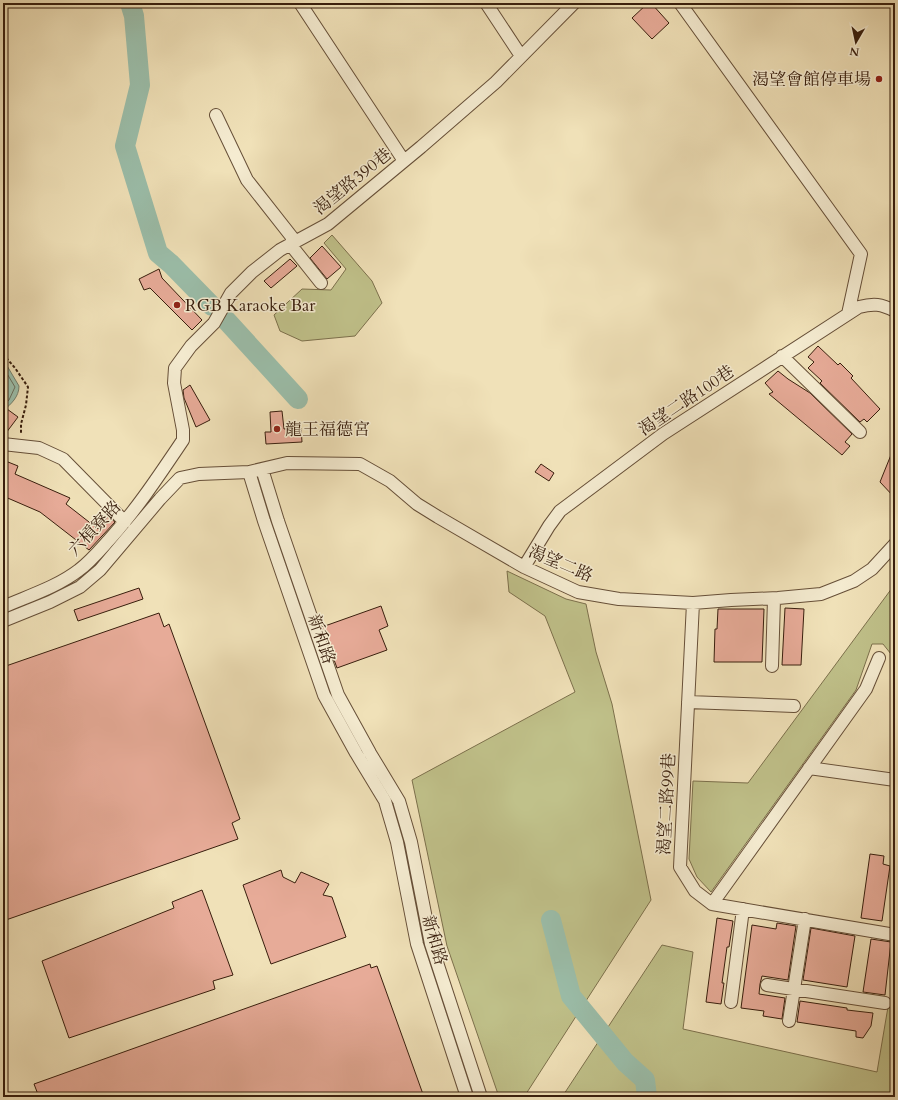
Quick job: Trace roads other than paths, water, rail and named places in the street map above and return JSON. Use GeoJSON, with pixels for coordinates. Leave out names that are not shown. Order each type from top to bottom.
{"type":"FeatureCollection","features":[{"type":"Feature","properties":{"kind":"street"},"geometry":{"type":"LineString","coordinates":[[300,3],[404,161]]}},
{"type":"Feature","properties":{"kind":"street"},"geometry":{"type":"LineString","coordinates":[[486,3],[521,56]]}},
{"type":"Feature","properties":{"kind":"street","name":"渴望路390巷"},"geometry":{"type":"LineString","coordinates":[[183,440],[183,430],[174,383],[175,368],[191,346],[214,323],[231,292],[252,272],[280,250],[328,224],[404,161],[496,82],[574,3]]}},
{"type":"Feature","properties":{"kind":"street"},"geometry":{"type":"LineString","coordinates":[[680,3],[861,254],[848,314]]}},
{"type":"Feature","properties":{"kind":"street"},"geometry":{"type":"LineString","coordinates":[[216,115],[247,180],[321,283]]}},
{"type":"Feature","properties":{"kind":"street","name":"渴望二路100巷"},"geometry":{"type":"LineString","coordinates":[[524,567],[560,511],[663,434],[859,307],[870,304],[883,305],[895,311]]}},
{"type":"Feature","properties":{"kind":"street"},"geometry":{"type":"LineString","coordinates":[[782,356],[860,432]]}},
{"type":"Feature","properties":{"kind":"street","name":"六槓寮路"},"geometry":{"type":"LineString","coordinates":[[3,607],[62,581],[80,570],[125,522],[183,440]]}},
{"type":"Feature","properties":{"kind":"street"},"geometry":{"type":"LineString","coordinates":[[3,444],[40,448],[63,459],[125,522]]}},
{"type":"Feature","properties":{"kind":"street","name":"渴望二路"},"geometry":{"type":"LineString","coordinates":[[249,472],[287,463],[360,464],[390,481],[417,504],[524,567],[578,592],[619,599],[693,603],[774,599],[820,594],[854,581],[872,569],[895,544]]}},
{"type":"Feature","properties":{"kind":"street","name":"新和路"},"geometry":{"type":"LineString","coordinates":[[262,469],[278,521],[338,694],[370,753],[400,801],[411,842],[431,944],[481,1097]]}},
{"type":"Feature","properties":{"kind":"street"},"geometry":{"type":"LineString","coordinates":[[3,621],[50,602],[80,587],[100,570],[160,498],[180,478],[199,474],[249,472]]}},
{"type":"Feature","properties":{"kind":"street","name":"新和路"},"geometry":{"type":"LineString","coordinates":[[249,472],[272,544],[324,694],[356,754],[385,801],[397,842],[417,944],[467,1097]]}},
{"type":"Feature","properties":{"kind":"street"},"geometry":{"type":"LineString","coordinates":[[772,666],[774,599]]}},
{"type":"Feature","properties":{"kind":"street","name":"渴望二路99巷"},"geometry":{"type":"LineString","coordinates":[[693,603],[680,867],[695,891],[712,904],[895,934]]}},
{"type":"Feature","properties":{"kind":"street"},"geometry":{"type":"LineString","coordinates":[[712,904],[866,688],[879,658]]}},
{"type":"Feature","properties":{"kind":"street"},"geometry":{"type":"LineString","coordinates":[[688,702],[794,706]]}},
{"type":"Feature","properties":{"kind":"street"},"geometry":{"type":"LineString","coordinates":[[809,768],[895,780]]}},
{"type":"Feature","properties":{"kind":"street"},"geometry":{"type":"LineString","coordinates":[[731,1002],[743,909]]}},
{"type":"Feature","properties":{"kind":"street"},"geometry":{"type":"LineString","coordinates":[[789,1021],[805,919]]}},
{"type":"Feature","properties":{"kind":"street"},"geometry":{"type":"LineString","coordinates":[[766,985],[885,1003]]}},
{"type":"Feature","properties":{"kind":"water"},"geometry":{"type":"Polygon","coordinates":[[[3,359],[19,386],[19,390],[12,403],[3,411],[3,359]]]}},
{"type":"Feature","properties":{"kind":"waterway"},"geometry":{"type":"LineString","coordinates":[[130,3],[134,16],[140,85],[125,146],[158,253],[171,264],[212,306]]}},
{"type":"Feature","properties":{"kind":"waterway"},"geometry":{"type":"LineString","coordinates":[[226,320],[298,399]]}},
{"type":"Feature","properties":{"kind":"waterway"},"geometry":{"type":"LineString","coordinates":[[551,920],[571,996],[625,1062],[645,1080],[647,1097]]}},
{"type":"Feature","properties":{"kind":"place","name":"渴望會館停車場"},"geometry":{"type":"Point","coordinates":[879,79]}},
{"type":"Feature","properties":{"kind":"place","name":"RGB Karaoke Bar"},"geometry":{"type":"Point","coordinates":[177,305]}},
{"type":"Feature","properties":{"kind":"place","name":"龍王福德宮"},"geometry":{"type":"Point","coordinates":[277,429]}}]}
